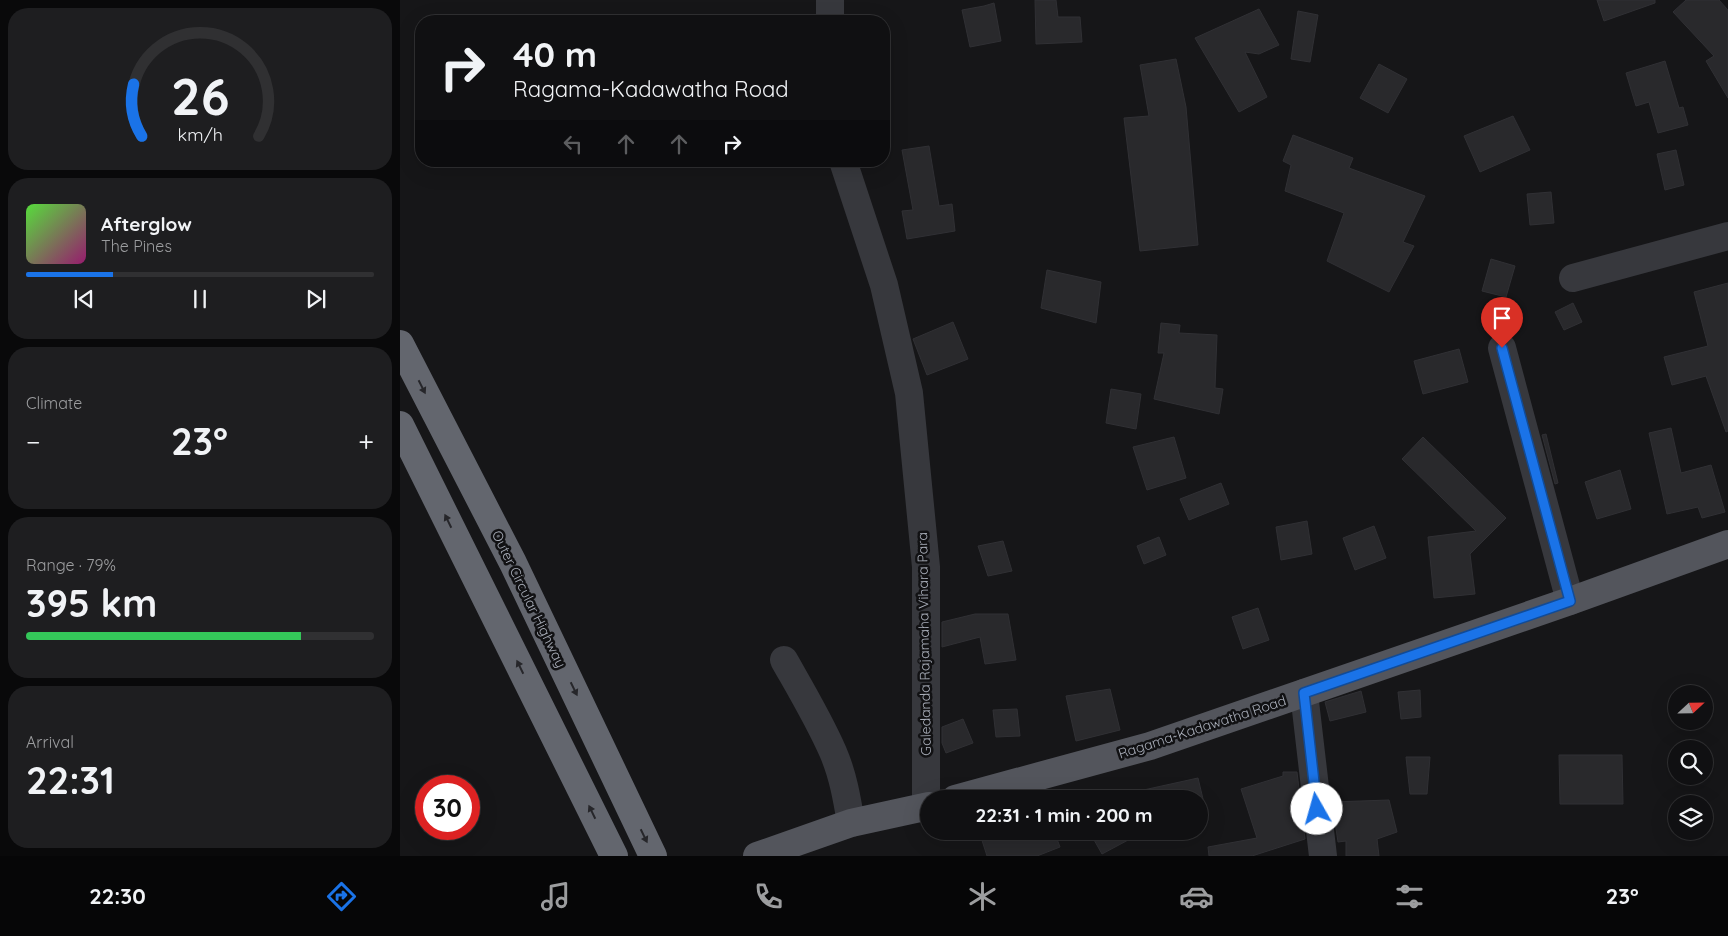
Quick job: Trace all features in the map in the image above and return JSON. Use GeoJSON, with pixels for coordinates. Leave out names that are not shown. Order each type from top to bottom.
{"type":"FeatureCollection","features":[{"type":"Feature","properties":{"kind":"highway","name":"Outer Circular Highway"},"geometry":{"type":"LineString","coordinates":[[400,344],[513,563],[653,856]]}},
{"type":"Feature","properties":{"kind":"highway"},"geometry":{"type":"LineString","coordinates":[[400,425],[614,856]]}},
{"type":"Feature","properties":{"kind":"main road","name":"Ragama-Kadawatha Road"},"geometry":{"type":"LineString","coordinates":[[988,790],[1150,746],[1570,601],[1728,544]]}},
{"type":"Feature","properties":{"kind":"main road"},"geometry":{"type":"LineString","coordinates":[[757,856],[851,823],[920,808]]}},
{"type":"Feature","properties":{"kind":"street"},"geometry":{"type":"LineString","coordinates":[[830,0],[830,15]]}},
{"type":"Feature","properties":{"kind":"street","name":"Galedanda Rajamaha Vihara Para"},"geometry":{"type":"LineString","coordinates":[[845,167],[884,285],[909,393],[926,567],[927,790]]}},
{"type":"Feature","properties":{"kind":"street"},"geometry":{"type":"LineString","coordinates":[[1573,278],[1728,236]]}},
{"type":"Feature","properties":{"kind":"street"},"geometry":{"type":"LineString","coordinates":[[1502,348],[1570,601]]}},
{"type":"Feature","properties":{"kind":"street"},"geometry":{"type":"LineString","coordinates":[[784,660],[834,753],[846,792],[851,823]]}},
{"type":"Feature","properties":{"kind":"street"},"geometry":{"type":"LineString","coordinates":[[1304,693],[1323,856]]}},
{"type":"Feature","properties":{"kind":"building"},"geometry":{"type":"Polygon","coordinates":[[[1035,0],[1056,0],[1058,17],[1080,17],[1082,42],[1036,44],[1035,0]]]}},
{"type":"Feature","properties":{"kind":"building"},"geometry":{"type":"Polygon","coordinates":[[[1597,0],[1655,0],[1655,3],[1604,21],[1597,0]]]}},
{"type":"Feature","properties":{"kind":"building"},"geometry":{"type":"Polygon","coordinates":[[[1686,0],[1719,0],[1728,10],[1728,98],[1706,61],[1714,56],[1673,12],[1686,0]]]}},
{"type":"Feature","properties":{"kind":"building"},"geometry":{"type":"Polygon","coordinates":[[[994,3],[1001,41],[970,47],[962,10],[994,3]]]}},
{"type":"Feature","properties":{"kind":"building"},"geometry":{"type":"Polygon","coordinates":[[[1259,9],[1279,45],[1259,54],[1245,52],[1267,97],[1239,112],[1195,38],[1259,9]]]}},
{"type":"Feature","properties":{"kind":"building"},"geometry":{"type":"Polygon","coordinates":[[[1298,11],[1318,15],[1310,62],[1291,59],[1298,11]]]}},
{"type":"Feature","properties":{"kind":"building"},"geometry":{"type":"Polygon","coordinates":[[[1176,59],[1186,107],[1198,245],[1140,251],[1124,118],[1149,116],[1140,65],[1176,59]]]}},
{"type":"Feature","properties":{"kind":"building"},"geometry":{"type":"Polygon","coordinates":[[[1665,61],[1679,108],[1683,107],[1688,125],[1658,133],[1649,102],[1636,106],[1626,73],[1665,61]]]}},
{"type":"Feature","properties":{"kind":"building"},"geometry":{"type":"Polygon","coordinates":[[[1379,64],[1407,79],[1388,113],[1360,98],[1379,64]]]}},
{"type":"Feature","properties":{"kind":"building"},"geometry":{"type":"Polygon","coordinates":[[[1513,116],[1530,150],[1480,172],[1464,136],[1513,116]]]}},
{"type":"Feature","properties":{"kind":"building"},"geometry":{"type":"Polygon","coordinates":[[[1293,135],[1353,158],[1349,168],[1425,196],[1403,242],[1414,246],[1389,292],[1327,261],[1344,213],[1285,191],[1291,165],[1283,161],[1293,135]]]}},
{"type":"Feature","properties":{"kind":"building"},"geometry":{"type":"Polygon","coordinates":[[[929,146],[939,206],[952,204],[955,231],[907,239],[902,211],[913,210],[902,150],[929,146]]]}},
{"type":"Feature","properties":{"kind":"building"},"geometry":{"type":"Polygon","coordinates":[[[1676,150],[1684,185],[1665,190],[1657,154],[1676,150]]]}},
{"type":"Feature","properties":{"kind":"building"},"geometry":{"type":"Polygon","coordinates":[[[1551,192],[1554,223],[1530,225],[1527,194],[1551,192]]]}},
{"type":"Feature","properties":{"kind":"building"},"geometry":{"type":"Polygon","coordinates":[[[1491,259],[1515,266],[1506,297],[1482,291],[1491,259]]]}},
{"type":"Feature","properties":{"kind":"building"},"geometry":{"type":"Polygon","coordinates":[[[1047,270],[1101,282],[1096,323],[1041,308],[1047,270]]]}},
{"type":"Feature","properties":{"kind":"building"},"geometry":{"type":"Polygon","coordinates":[[[1728,283],[1728,431],[1726,432],[1706,376],[1672,385],[1664,357],[1708,346],[1694,292],[1728,283]]]}},
{"type":"Feature","properties":{"kind":"building"},"geometry":{"type":"Polygon","coordinates":[[[1573,303],[1582,322],[1564,330],[1555,312],[1573,303]]]}},
{"type":"Feature","properties":{"kind":"building"},"geometry":{"type":"Polygon","coordinates":[[[953,322],[968,359],[927,375],[913,339],[953,322]]]}},
{"type":"Feature","properties":{"kind":"building"},"geometry":{"type":"Polygon","coordinates":[[[1161,323],[1180,325],[1179,333],[1217,335],[1215,388],[1223,389],[1219,414],[1154,399],[1164,353],[1158,353],[1161,323]]]}},
{"type":"Feature","properties":{"kind":"building"},"geometry":{"type":"Polygon","coordinates":[[[1459,349],[1468,382],[1423,394],[1414,361],[1459,349]]]}},
{"type":"Feature","properties":{"kind":"building"},"geometry":{"type":"Polygon","coordinates":[[[1111,389],[1141,394],[1136,429],[1106,423],[1111,389]]]}},
{"type":"Feature","properties":{"kind":"building"},"geometry":{"type":"Polygon","coordinates":[[[1671,428],[1681,473],[1711,465],[1725,512],[1702,518],[1698,507],[1667,514],[1649,433],[1671,428]]]}},
{"type":"Feature","properties":{"kind":"building"},"geometry":{"type":"Polygon","coordinates":[[[1546,434],[1558,483],[1555,484],[1542,435],[1546,434]]]}},
{"type":"Feature","properties":{"kind":"building"},"geometry":{"type":"Polygon","coordinates":[[[1174,437],[1186,478],[1147,490],[1133,447],[1174,437]]]}},
{"type":"Feature","properties":{"kind":"building"},"geometry":{"type":"Polygon","coordinates":[[[1423,437],[1506,518],[1470,554],[1475,594],[1434,598],[1428,537],[1476,531],[1402,459],[1423,437]]]}},
{"type":"Feature","properties":{"kind":"building"},"geometry":{"type":"Polygon","coordinates":[[[1620,470],[1631,509],[1597,519],[1585,482],[1620,470]]]}},
{"type":"Feature","properties":{"kind":"building"},"geometry":{"type":"Polygon","coordinates":[[[1221,483],[1229,504],[1189,520],[1180,499],[1221,483]]]}},
{"type":"Feature","properties":{"kind":"building"},"geometry":{"type":"Polygon","coordinates":[[[1307,521],[1312,554],[1281,560],[1276,527],[1307,521]]]}},
{"type":"Feature","properties":{"kind":"building"},"geometry":{"type":"Polygon","coordinates":[[[1374,526],[1386,558],[1355,570],[1343,538],[1374,526]]]}},
{"type":"Feature","properties":{"kind":"building"},"geometry":{"type":"Polygon","coordinates":[[[1159,537],[1166,555],[1144,564],[1137,546],[1159,537]]]}},
{"type":"Feature","properties":{"kind":"building"},"geometry":{"type":"Polygon","coordinates":[[[1003,541],[1012,571],[988,576],[978,546],[1003,541]]]}},
{"type":"Feature","properties":{"kind":"building"},"geometry":{"type":"Polygon","coordinates":[[[1258,608],[1269,640],[1243,649],[1232,617],[1258,608]]]}},
{"type":"Feature","properties":{"kind":"building"},"geometry":{"type":"Polygon","coordinates":[[[975,614],[1008,614],[1016,660],[985,664],[980,637],[942,647],[942,622],[975,614]]]}},
{"type":"Feature","properties":{"kind":"building"},"geometry":{"type":"Polygon","coordinates":[[[1110,689],[1120,730],[1076,741],[1066,696],[1110,689]]]}},
{"type":"Feature","properties":{"kind":"building"},"geometry":{"type":"Polygon","coordinates":[[[1420,690],[1421,717],[1401,719],[1398,692],[1420,690]]]}},
{"type":"Feature","properties":{"kind":"building"},"geometry":{"type":"Polygon","coordinates":[[[1361,691],[1366,712],[1330,721],[1325,702],[1361,691]]]}},
{"type":"Feature","properties":{"kind":"building"},"geometry":{"type":"Polygon","coordinates":[[[1017,709],[1020,736],[996,737],[993,710],[1017,709]]]}},
{"type":"Feature","properties":{"kind":"building"},"geometry":{"type":"Polygon","coordinates":[[[963,719],[973,743],[946,753],[942,743],[942,727],[963,719]]]}},
{"type":"Feature","properties":{"kind":"building"},"geometry":{"type":"Polygon","coordinates":[[[1559,755],[1622,755],[1623,804],[1560,804],[1559,755]]]}},
{"type":"Feature","properties":{"kind":"building"},"geometry":{"type":"Polygon","coordinates":[[[1406,757],[1430,757],[1427,794],[1410,794],[1406,757]]]}},
{"type":"Feature","properties":{"kind":"building"},"geometry":{"type":"Polygon","coordinates":[[[1283,772],[1297,772],[1305,839],[1252,856],[1209,856],[1208,847],[1257,838],[1241,789],[1283,776],[1283,772]]]}},
{"type":"Feature","properties":{"kind":"building"},"geometry":{"type":"Polygon","coordinates":[[[1198,778],[1201,790],[1144,790],[1198,778]]]}},
{"type":"Feature","properties":{"kind":"building"},"geometry":{"type":"Polygon","coordinates":[[[1389,800],[1397,832],[1377,839],[1379,856],[1346,856],[1346,841],[1338,842],[1332,802],[1389,800]]]}},
{"type":"Feature","properties":{"kind":"building"},"geometry":{"type":"Polygon","coordinates":[[[982,840],[1057,840],[1060,847],[1037,856],[987,856],[982,840]]]}},
{"type":"Feature","properties":{"kind":"building"},"geometry":{"type":"Polygon","coordinates":[[[1094,840],[1128,840],[1102,854],[1094,840]]]}},
{"type":"Feature","properties":{"kind":"route"},"geometry":{"type":"LineString","coordinates":[[1317,809],[1304,693],[1570,601],[1502,348]]}}]}
